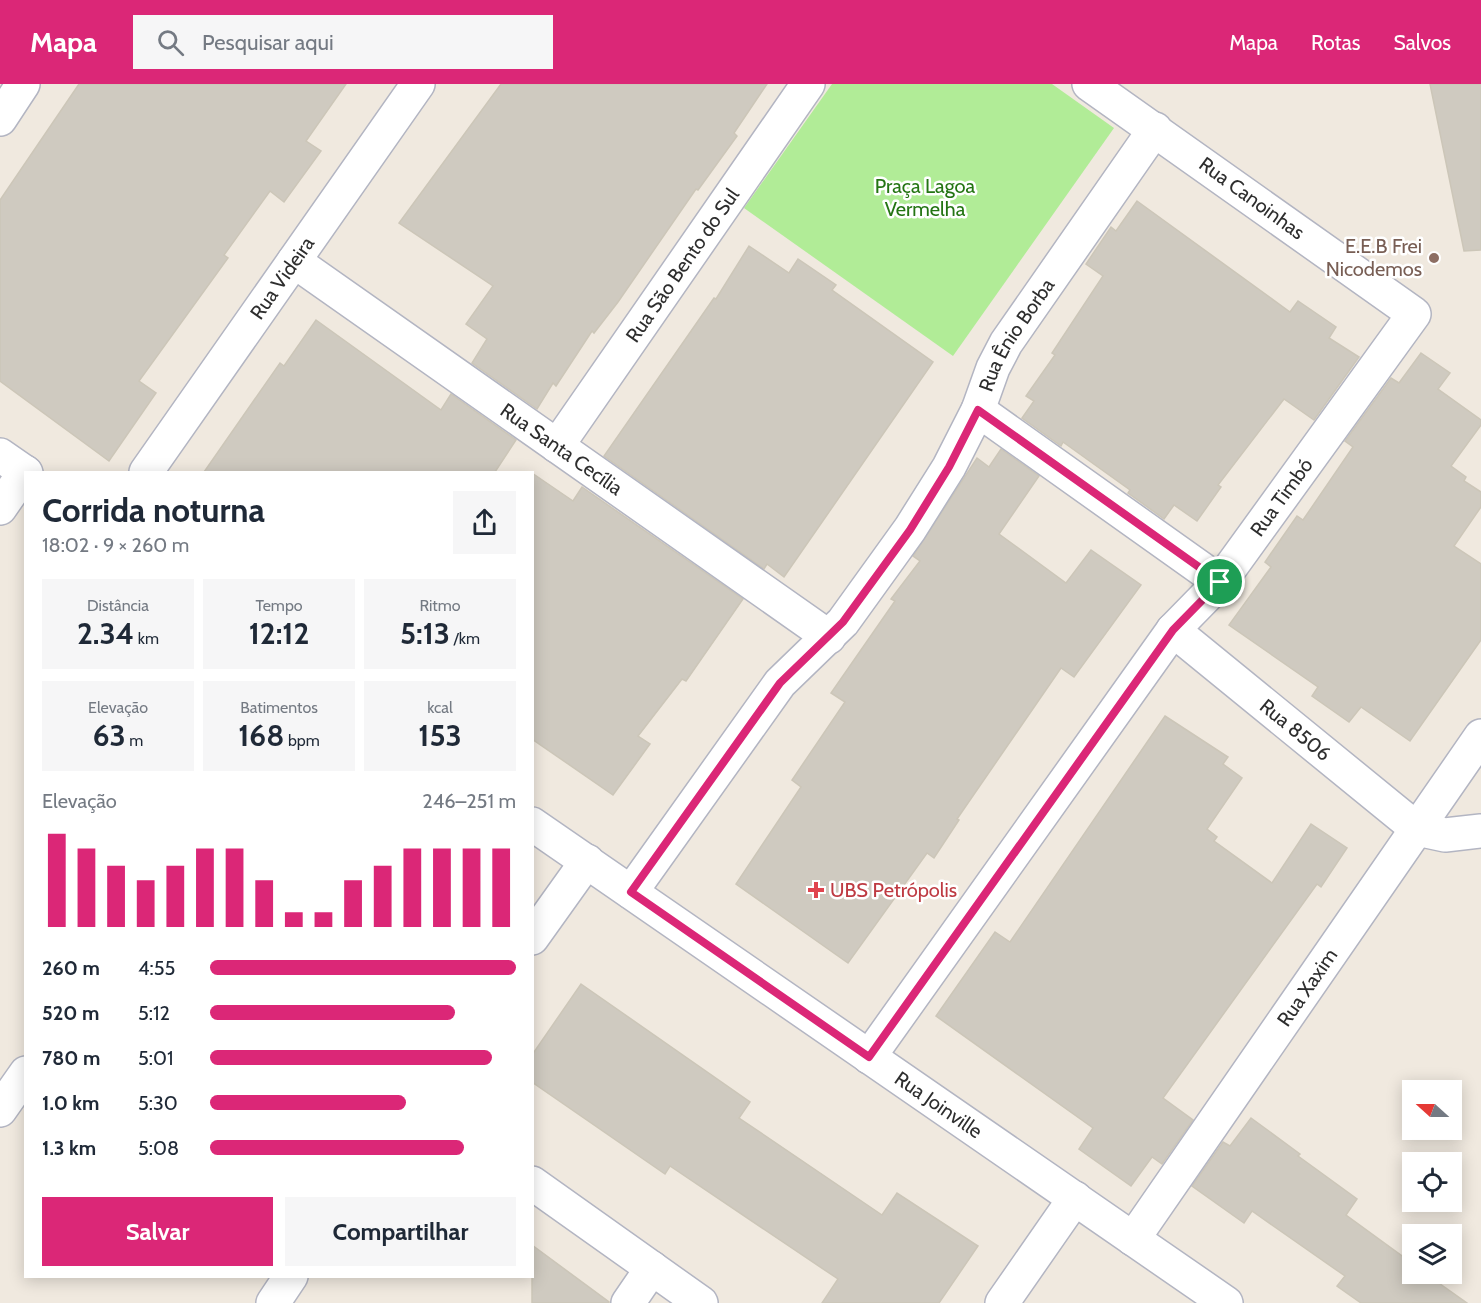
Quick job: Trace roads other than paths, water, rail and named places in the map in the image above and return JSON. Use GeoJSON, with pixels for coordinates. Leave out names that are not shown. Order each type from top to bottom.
{"type":"FeatureCollection","features":[{"type":"Feature","properties":{"kind":"street"},"geometry":{"type":"LineString","coordinates":[[0,119],[24,84]]}},
{"type":"Feature","properties":{"kind":"street","name":"Rua Videira"},"geometry":{"type":"LineString","coordinates":[[147,471],[418,84]]}},
{"type":"Feature","properties":{"kind":"street","name":"Rua São Bento do Sul"},"geometry":{"type":"LineString","coordinates":[[557,446],[808,84]]}},
{"type":"Feature","properties":{"kind":"street","name":"Rua Canoinhas"},"geometry":{"type":"LineString","coordinates":[[1089,84],[1414,314]]}},
{"type":"Feature","properties":{"kind":"street","name":"Rua Ênio Borba"},"geometry":{"type":"LineString","coordinates":[[631,892],[780,683],[829,637],[910,530],[949,467],[978,410],[993,368],[1006,343],[1155,129]]}},
{"type":"Feature","properties":{"kind":"street","name":"Rua Santa Cecília"},"geometry":{"type":"LineString","coordinates":[[294,261],[829,637]]}},
{"type":"Feature","properties":{"kind":"street","name":"Rua Timbó"},"geometry":{"type":"LineString","coordinates":[[869,1057],[1173,630],[1220,582],[1414,314]]}},
{"type":"Feature","properties":{"kind":"street"},"geometry":{"type":"LineString","coordinates":[[978,410],[1220,582]]}},
{"type":"Feature","properties":{"kind":"street"},"geometry":{"type":"LineString","coordinates":[[0,455],[24,472]]}},
{"type":"Feature","properties":{"kind":"street"},"geometry":{"type":"LineString","coordinates":[[0,508],[24,474]]}},
{"type":"Feature","properties":{"kind":"street","name":"Rua 8506"},"geometry":{"type":"LineString","coordinates":[[1173,630],[1417,829]]}},
{"type":"Feature","properties":{"kind":"street","name":"Rua Xaxim"},"geometry":{"type":"LineString","coordinates":[[1133,1239],[1481,736]]}},
{"type":"Feature","properties":{"kind":"street","name":"Rua Joinville"},"geometry":{"type":"LineString","coordinates":[[534,825],[1226,1303]]}},
{"type":"Feature","properties":{"kind":"street"},"geometry":{"type":"LineString","coordinates":[[1417,829],[1445,835],[1481,831]]}},
{"type":"Feature","properties":{"kind":"street"},"geometry":{"type":"LineString","coordinates":[[534,935],[587,861]]}},
{"type":"Feature","properties":{"kind":"street"},"geometry":{"type":"LineString","coordinates":[[0,1110],[24,1076]]}},
{"type":"Feature","properties":{"kind":"street"},"geometry":{"type":"LineString","coordinates":[[534,1184],[701,1303]]}},
{"type":"Feature","properties":{"kind":"street"},"geometry":{"type":"LineString","coordinates":[[1002,1303],[1075,1198]]}},
{"type":"Feature","properties":{"kind":"street"},"geometry":{"type":"LineString","coordinates":[[628,1303],[652,1268]]}},
{"type":"Feature","properties":{"kind":"street"},"geometry":{"type":"LineString","coordinates":[[273,1303],[290,1278]]}},
{"type":"Feature","properties":{"kind":"place","name":"E.E.B Frei Nicodemos"},"geometry":{"type":"Point","coordinates":[1434,258]}},
{"type":"Feature","properties":{"kind":"place","name":"UBS Petrópolis"},"geometry":{"type":"Point","coordinates":[816,890]}},
{"type":"Feature","properties":{"kind":"park label","name":"Praça Lagoa Vermelha"},"geometry":{"type":"Point","coordinates":[925,198]}}]}
